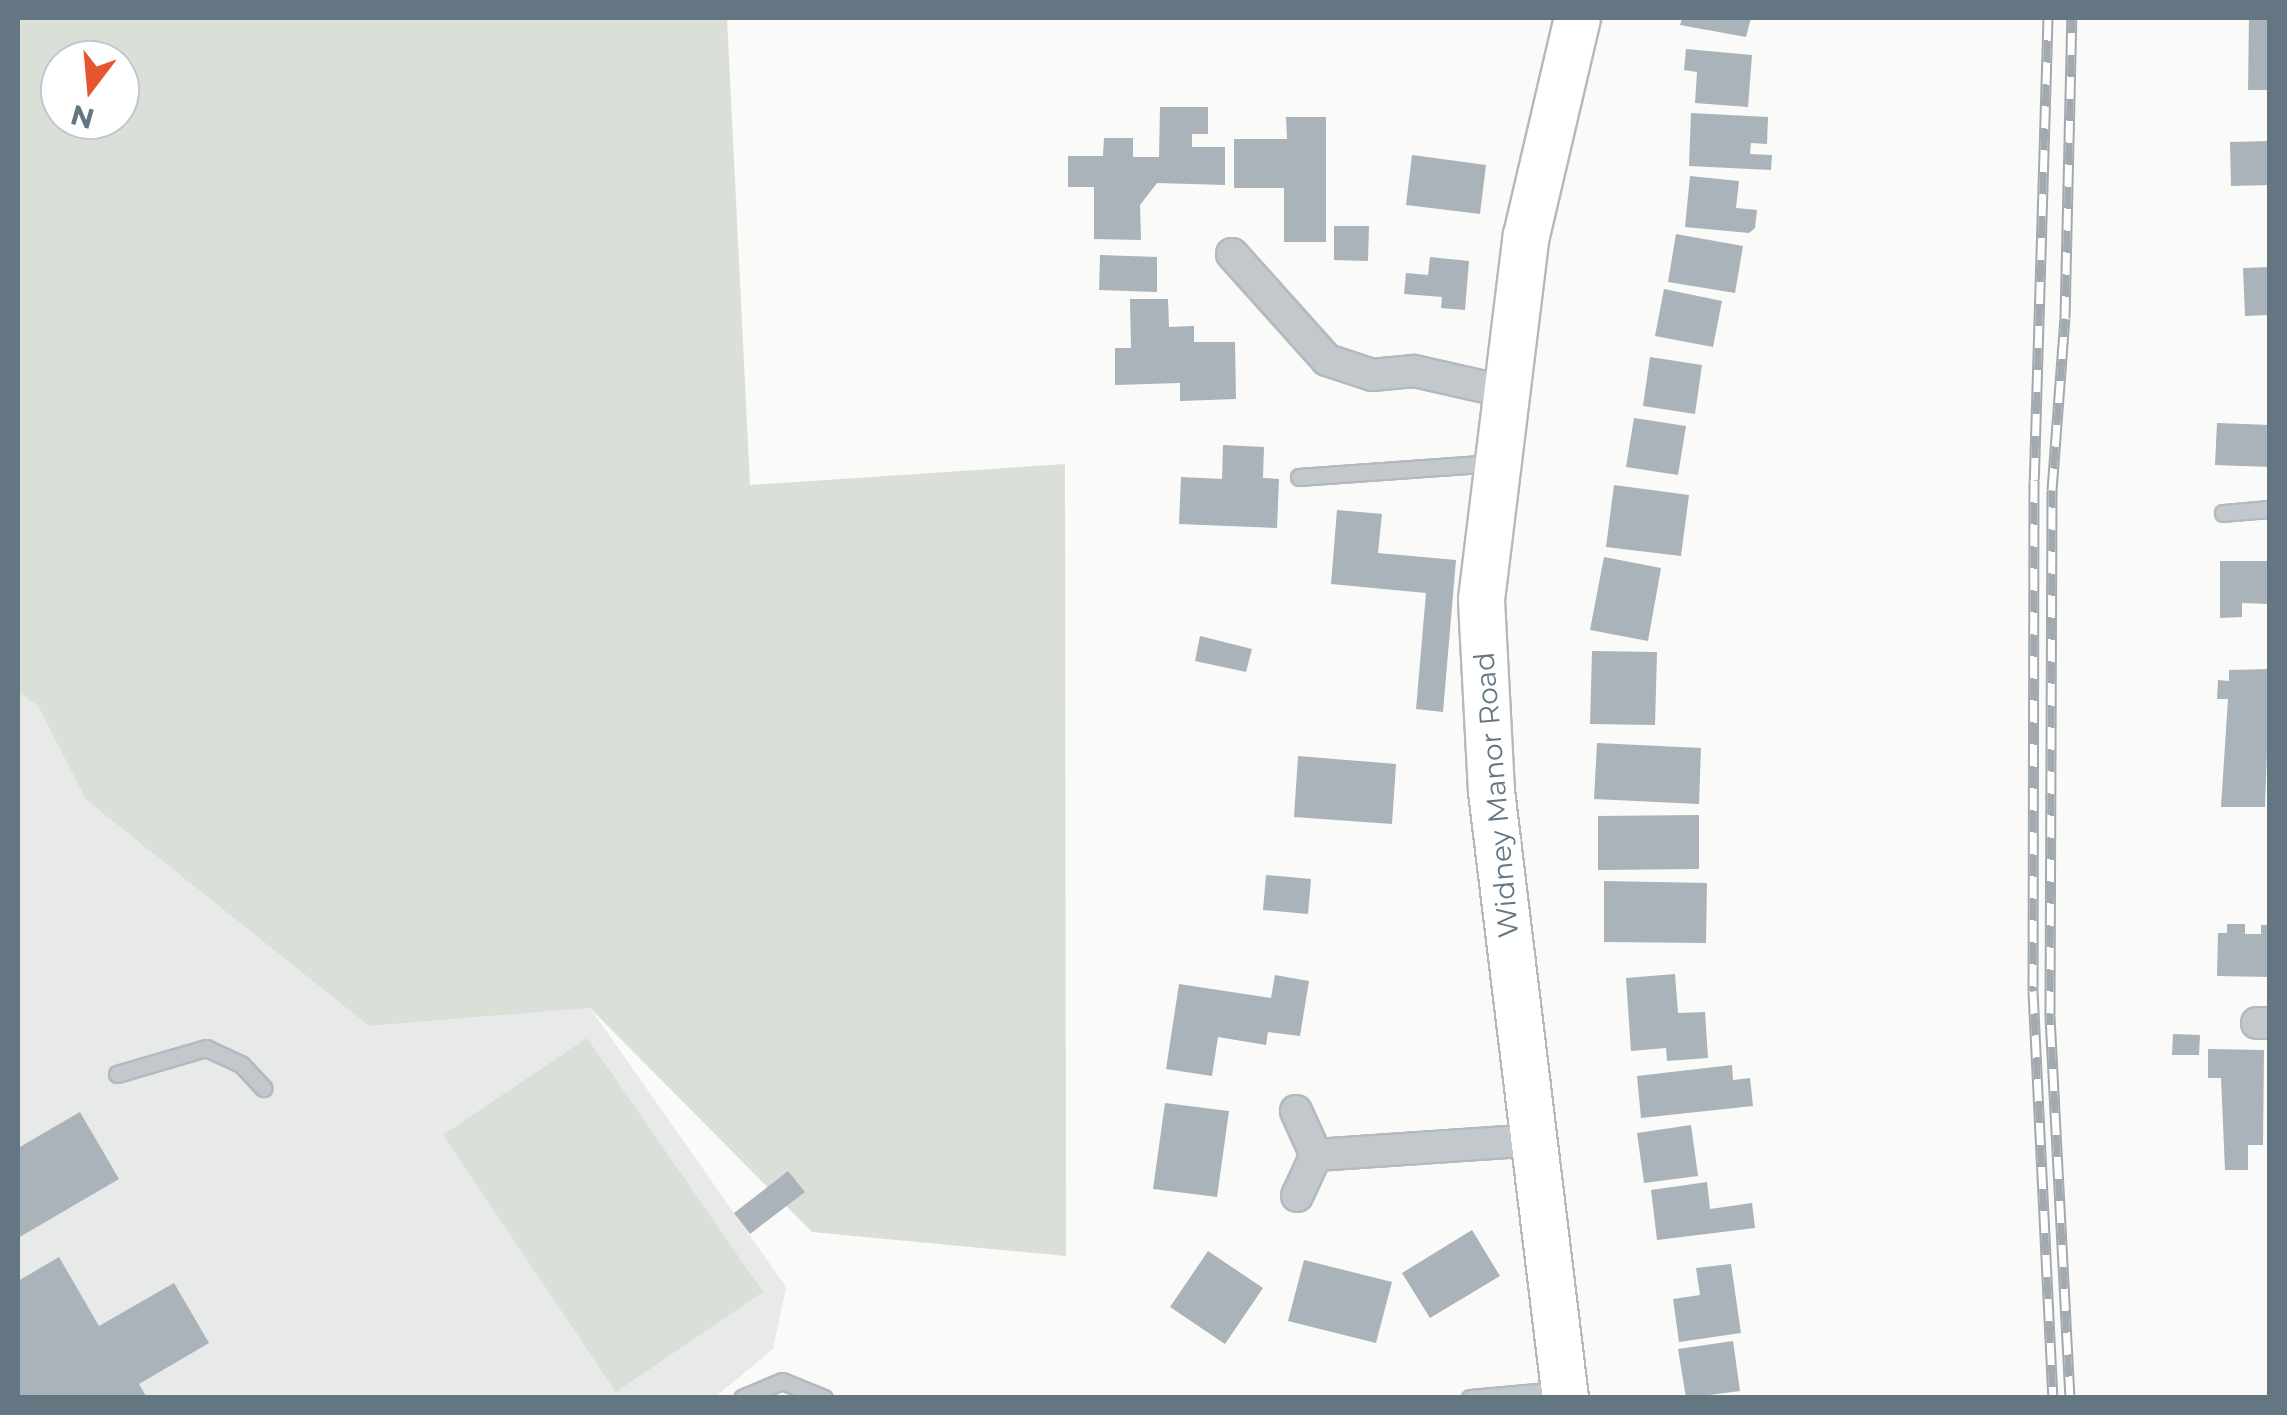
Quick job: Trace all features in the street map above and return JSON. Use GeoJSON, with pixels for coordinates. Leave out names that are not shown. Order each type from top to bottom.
{"type":"FeatureCollection","features":[{"type":"Feature","properties":{"kind":"street","name":"Widney Manor Road"},"geometry":{"type":"LineString","coordinates":[[1565,1394],[1482,709],[1481,599],[1494,464],[1526,235],[1577,18]]}},
{"type":"Feature","properties":{"kind":"street"},"geometry":{"type":"LineString","coordinates":[[1232,254],[1328,360],[1372,375],[1414,371],[1503,392]]}},
{"type":"Feature","properties":{"kind":"street"},"geometry":{"type":"LineString","coordinates":[[1296,1111],[1316,1155],[1297,1196]]}},
{"type":"Feature","properties":{"kind":"street"},"geometry":{"type":"LineString","coordinates":[[1316,1155],[1536,1140]]}},
{"type":"Feature","properties":{"kind":"lane"},"geometry":{"type":"LineString","coordinates":[[1299,478],[1494,464]]}},
{"type":"Feature","properties":{"kind":"lane"},"geometry":{"type":"LineString","coordinates":[[2222,512],[2270,509]]}},
{"type":"Feature","properties":{"kind":"lane"},"geometry":{"type":"LineString","coordinates":[[117,1074],[206,1048],[242,1064],[263,1088]]}},
{"type":"Feature","properties":{"kind":"lane"},"geometry":{"type":"LineString","coordinates":[[742,1398],[782,1381],[824,1398]]}},
{"type":"Feature","properties":{"kind":"lane"},"geometry":{"type":"LineString","coordinates":[[1470,1398],[1565,1394]]}},
{"type":"Feature","properties":{"kind":"shaded area"},"geometry":{"type":"Polygon","coordinates":[[[18,18],[727,18],[750,485],[1065,464],[1066,1256],[812,1232],[590,1008],[369,1026],[86,800],[38,706],[18,692],[18,18]]]}},
{"type":"Feature","properties":{"kind":"shaded area"},"geometry":{"type":"Polygon","coordinates":[[[18,692],[38,706],[86,800],[369,1026],[590,1008],[786,1287],[773,1349],[715,1397],[18,1397],[18,692]]]}},
{"type":"Feature","properties":{"kind":"shaded area"},"geometry":{"type":"Polygon","coordinates":[[[587,1038],[763,1292],[616,1392],[443,1135],[587,1038]]]}},
{"type":"Feature","properties":{"kind":"building"},"geometry":{"type":"Polygon","coordinates":[[[1682,18],[1751,18],[1746,37],[1680,25],[1682,18]]]}},
{"type":"Feature","properties":{"kind":"building"},"geometry":{"type":"Polygon","coordinates":[[[2249,18],[2270,18],[2270,90],[2248,90],[2249,18]]]}},
{"type":"Feature","properties":{"kind":"building"},"geometry":{"type":"Polygon","coordinates":[[[1686,49],[1752,55],[1748,107],[1695,103],[1697,72],[1684,70],[1686,49]]]}},
{"type":"Feature","properties":{"kind":"building"},"geometry":{"type":"Polygon","coordinates":[[[1160,107],[1208,107],[1208,134],[1192,134],[1192,147],[1225,147],[1225,185],[1157,183],[1140,205],[1141,240],[1094,239],[1094,187],[1068,187],[1068,156],[1103,156],[1104,138],[1133,138],[1133,157],[1159,157],[1160,107]]]}},
{"type":"Feature","properties":{"kind":"building"},"geometry":{"type":"Polygon","coordinates":[[[1691,113],[1768,117],[1767,144],[1751,143],[1750,154],[1772,155],[1771,170],[1689,166],[1691,113]]]}},
{"type":"Feature","properties":{"kind":"building"},"geometry":{"type":"Polygon","coordinates":[[[1286,117],[1326,117],[1326,242],[1284,242],[1284,188],[1234,188],[1234,139],[1287,139],[1286,117]]]}},
{"type":"Feature","properties":{"kind":"building"},"geometry":{"type":"Polygon","coordinates":[[[2270,141],[2270,185],[2231,186],[2230,142],[2270,141]]]}},
{"type":"Feature","properties":{"kind":"building"},"geometry":{"type":"Polygon","coordinates":[[[1412,155],[1486,165],[1480,214],[1406,205],[1412,155]]]}},
{"type":"Feature","properties":{"kind":"building"},"geometry":{"type":"Polygon","coordinates":[[[1690,176],[1739,181],[1736,208],[1757,210],[1755,228],[1749,233],[1685,227],[1690,176]]]}},
{"type":"Feature","properties":{"kind":"building"},"geometry":{"type":"Polygon","coordinates":[[[1334,226],[1369,226],[1368,261],[1334,260],[1334,226]]]}},
{"type":"Feature","properties":{"kind":"building"},"geometry":{"type":"Polygon","coordinates":[[[1676,234],[1743,246],[1735,293],[1668,282],[1676,234]]]}},
{"type":"Feature","properties":{"kind":"building"},"geometry":{"type":"Polygon","coordinates":[[[1100,255],[1157,257],[1157,292],[1099,290],[1100,255]]]}},
{"type":"Feature","properties":{"kind":"building"},"geometry":{"type":"Polygon","coordinates":[[[1430,257],[1469,261],[1465,310],[1441,308],[1442,297],[1404,294],[1406,273],[1428,275],[1430,257]]]}},
{"type":"Feature","properties":{"kind":"building"},"geometry":{"type":"Polygon","coordinates":[[[2270,267],[2270,315],[2245,316],[2243,268],[2270,267]]]}},
{"type":"Feature","properties":{"kind":"building"},"geometry":{"type":"Polygon","coordinates":[[[1664,289],[1722,301],[1713,347],[1655,336],[1664,289]]]}},
{"type":"Feature","properties":{"kind":"building"},"geometry":{"type":"Polygon","coordinates":[[[1130,299],[1168,299],[1169,327],[1194,326],[1194,342],[1235,342],[1236,399],[1180,401],[1180,383],[1115,385],[1115,348],[1131,348],[1130,299]]]}},
{"type":"Feature","properties":{"kind":"building"},"geometry":{"type":"Polygon","coordinates":[[[1650,357],[1702,365],[1695,414],[1643,406],[1650,357]]]}},
{"type":"Feature","properties":{"kind":"building"},"geometry":{"type":"Polygon","coordinates":[[[1634,418],[1686,426],[1678,475],[1626,467],[1634,418]]]}},
{"type":"Feature","properties":{"kind":"building"},"geometry":{"type":"Polygon","coordinates":[[[2217,423],[2270,425],[2270,467],[2215,465],[2217,423]]]}},
{"type":"Feature","properties":{"kind":"building"},"geometry":{"type":"Polygon","coordinates":[[[1223,445],[1264,447],[1263,478],[1279,479],[1277,528],[1179,524],[1181,477],[1222,479],[1223,445]]]}},
{"type":"Feature","properties":{"kind":"building"},"geometry":{"type":"Polygon","coordinates":[[[1614,485],[1689,495],[1681,556],[1606,547],[1614,485]]]}},
{"type":"Feature","properties":{"kind":"building"},"geometry":{"type":"Polygon","coordinates":[[[1337,510],[1382,514],[1378,553],[1456,560],[1443,712],[1416,709],[1426,593],[1331,584],[1337,510]]]}},
{"type":"Feature","properties":{"kind":"building"},"geometry":{"type":"Polygon","coordinates":[[[1604,557],[1661,568],[1648,641],[1590,630],[1604,557]]]}},
{"type":"Feature","properties":{"kind":"building"},"geometry":{"type":"Polygon","coordinates":[[[2220,561],[2270,561],[2270,604],[2242,603],[2242,617],[2220,618],[2220,561]]]}},
{"type":"Feature","properties":{"kind":"building"},"geometry":{"type":"Polygon","coordinates":[[[1200,636],[1252,649],[1246,672],[1195,661],[1200,636]]]}},
{"type":"Feature","properties":{"kind":"building"},"geometry":{"type":"Polygon","coordinates":[[[1592,651],[1657,652],[1655,725],[1590,724],[1592,651]]]}},
{"type":"Feature","properties":{"kind":"building"},"geometry":{"type":"Polygon","coordinates":[[[2270,669],[2265,807],[2221,807],[2228,699],[2217,699],[2218,680],[2229,681],[2229,670],[2270,669]]]}},
{"type":"Feature","properties":{"kind":"building"},"geometry":{"type":"Polygon","coordinates":[[[1597,743],[1701,748],[1699,804],[1594,799],[1597,743]]]}},
{"type":"Feature","properties":{"kind":"building"},"geometry":{"type":"Polygon","coordinates":[[[1298,756],[1396,764],[1392,824],[1294,817],[1298,756]]]}},
{"type":"Feature","properties":{"kind":"building"},"geometry":{"type":"Polygon","coordinates":[[[1699,815],[1699,869],[1598,870],[1598,816],[1699,815]]]}},
{"type":"Feature","properties":{"kind":"building"},"geometry":{"type":"Polygon","coordinates":[[[1266,875],[1311,879],[1308,914],[1263,910],[1266,875]]]}},
{"type":"Feature","properties":{"kind":"building"},"geometry":{"type":"Polygon","coordinates":[[[1604,881],[1707,883],[1706,943],[1604,942],[1604,881]]]}},
{"type":"Feature","properties":{"kind":"building"},"geometry":{"type":"Polygon","coordinates":[[[2227,924],[2245,924],[2245,934],[2261,934],[2261,925],[2270,925],[2270,977],[2217,976],[2218,933],[2227,933],[2227,924]]]}},
{"type":"Feature","properties":{"kind":"building"},"geometry":{"type":"Polygon","coordinates":[[[1675,974],[1678,1013],[1705,1012],[1708,1058],[1667,1061],[1666,1048],[1631,1051],[1626,978],[1675,974]]]}},
{"type":"Feature","properties":{"kind":"building"},"geometry":{"type":"Polygon","coordinates":[[[1275,975],[1309,981],[1300,1036],[1268,1032],[1266,1045],[1218,1037],[1212,1076],[1166,1069],[1179,984],[1271,998],[1275,975]]]}},
{"type":"Feature","properties":{"kind":"building"},"geometry":{"type":"Polygon","coordinates":[[[2173,1034],[2200,1035],[2199,1055],[2172,1055],[2173,1034]]]}},
{"type":"Feature","properties":{"kind":"building"},"geometry":{"type":"Polygon","coordinates":[[[2208,1049],[2264,1050],[2263,1145],[2248,1145],[2248,1170],[2225,1170],[2221,1078],[2208,1078],[2208,1049]]]}},
{"type":"Feature","properties":{"kind":"building"},"geometry":{"type":"Polygon","coordinates":[[[1732,1065],[1733,1080],[1750,1078],[1753,1106],[1641,1118],[1637,1076],[1732,1065]]]}},
{"type":"Feature","properties":{"kind":"building"},"geometry":{"type":"Polygon","coordinates":[[[1165,1103],[1229,1111],[1217,1197],[1153,1189],[1165,1103]]]}},
{"type":"Feature","properties":{"kind":"building"},"geometry":{"type":"Polygon","coordinates":[[[80,1112],[119,1179],[18,1238],[18,1148],[80,1112]]]}},
{"type":"Feature","properties":{"kind":"building"},"geometry":{"type":"Polygon","coordinates":[[[1691,1125],[1698,1176],[1644,1183],[1637,1133],[1691,1125]]]}},
{"type":"Feature","properties":{"kind":"building"},"geometry":{"type":"Polygon","coordinates":[[[788,1171],[805,1192],[750,1234],[734,1213],[788,1171]]]}},
{"type":"Feature","properties":{"kind":"building"},"geometry":{"type":"Polygon","coordinates":[[[1707,1182],[1710,1209],[1752,1203],[1755,1228],[1657,1240],[1651,1190],[1707,1182]]]}},
{"type":"Feature","properties":{"kind":"building"},"geometry":{"type":"Polygon","coordinates":[[[1472,1230],[1500,1276],[1430,1318],[1402,1273],[1472,1230]]]}},
{"type":"Feature","properties":{"kind":"building"},"geometry":{"type":"Polygon","coordinates":[[[1208,1251],[1263,1288],[1225,1344],[1170,1307],[1208,1251]]]}},
{"type":"Feature","properties":{"kind":"building"},"geometry":{"type":"Polygon","coordinates":[[[59,1257],[99,1326],[174,1283],[209,1343],[139,1384],[147,1398],[18,1398],[18,1281],[59,1257]]]}},
{"type":"Feature","properties":{"kind":"building"},"geometry":{"type":"Polygon","coordinates":[[[1304,1260],[1392,1282],[1376,1343],[1288,1321],[1304,1260]]]}},
{"type":"Feature","properties":{"kind":"building"},"geometry":{"type":"Polygon","coordinates":[[[1731,1264],[1741,1333],[1679,1342],[1673,1299],[1700,1295],[1696,1268],[1731,1264]]]}},
{"type":"Feature","properties":{"kind":"building"},"geometry":{"type":"Polygon","coordinates":[[[1733,1341],[1740,1391],[1686,1398],[1678,1349],[1733,1341]]]}},
{"type":"Feature","properties":{"kind":"railway"},"geometry":{"type":"LineString","coordinates":[[2048,18],[2034,480],[2033,991],[2053,1398]]}},
{"type":"Feature","properties":{"kind":"railway"},"geometry":{"type":"LineString","coordinates":[[2070,1398],[2050,1013],[2052,490],[2065,318],[2072,18]]}}]}
